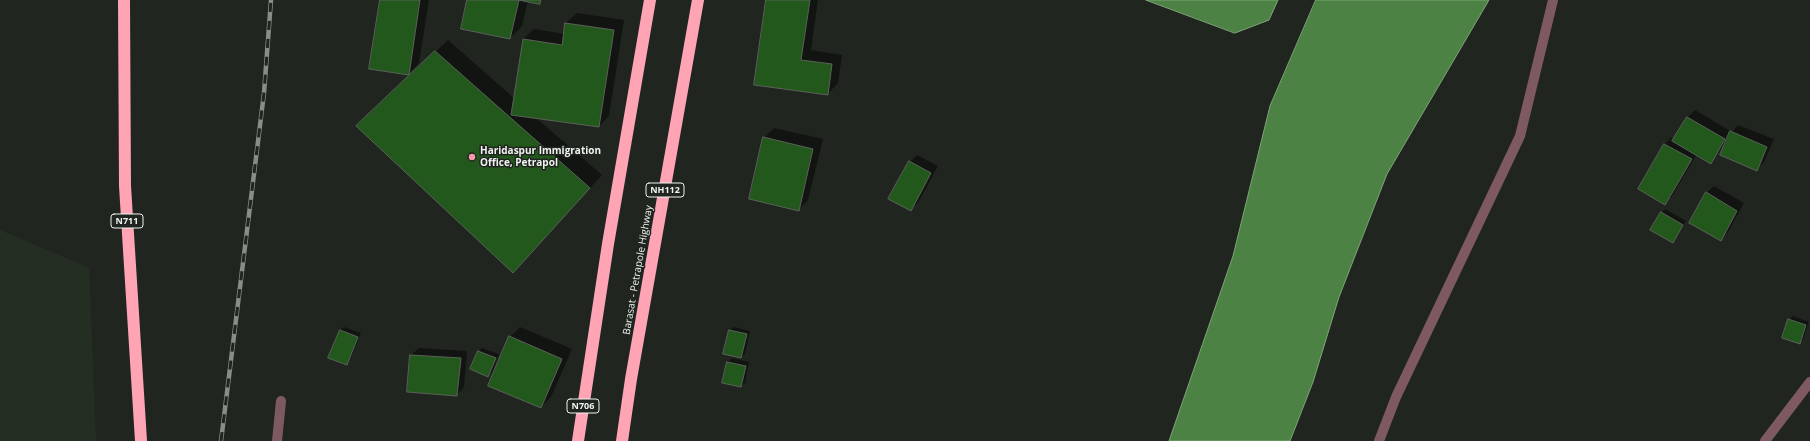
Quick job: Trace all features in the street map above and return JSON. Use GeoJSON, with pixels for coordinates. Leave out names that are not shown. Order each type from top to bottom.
{"type":"FeatureCollection","features":[{"type":"Feature","properties":{"kind":"highway","name":"N711"},"geometry":{"type":"LineString","coordinates":[[124,0],[125,186],[141,441]]}},
{"type":"Feature","properties":{"kind":"highway","name":"N706"},"geometry":{"type":"LineString","coordinates":[[578,441],[615,203],[650,0]]}},
{"type":"Feature","properties":{"kind":"highway","name":"Barasat - Petrapole Highway"},"geometry":{"type":"LineString","coordinates":[[622,441],[631,379],[698,0]]}},
{"type":"Feature","properties":{"kind":"street"},"geometry":{"type":"LineString","coordinates":[[1379,441],[1396,397],[1520,136],[1553,0]]}},
{"type":"Feature","properties":{"kind":"street"},"geometry":{"type":"LineString","coordinates":[[1765,441],[1810,382]]}},
{"type":"Feature","properties":{"kind":"street"},"geometry":{"type":"LineString","coordinates":[[277,441],[281,401]]}},
{"type":"Feature","properties":{"kind":"shaded area"},"geometry":{"type":"Polygon","coordinates":[[[1146,0],[1278,0],[1269,20],[1235,33],[1146,0]]]}},
{"type":"Feature","properties":{"kind":"shaded area"},"geometry":{"type":"Polygon","coordinates":[[[1316,0],[1489,0],[1387,174],[1339,297],[1313,382],[1290,441],[1169,441],[1233,256],[1270,106],[1316,0]]]}},
{"type":"Feature","properties":{"kind":"shaded area"},"geometry":{"type":"Polygon","coordinates":[[[0,230],[89,268],[96,441],[0,441],[0,230]]]}},
{"type":"Feature","properties":{"kind":"building"},"geometry":{"type":"Polygon","coordinates":[[[380,0],[420,0],[409,75],[369,69],[380,0]]]}},
{"type":"Feature","properties":{"kind":"building"},"geometry":{"type":"Polygon","coordinates":[[[467,0],[519,0],[510,39],[461,29],[467,0]]]}},
{"type":"Feature","properties":{"kind":"building"},"geometry":{"type":"Polygon","coordinates":[[[519,0],[541,0],[540,4],[519,0]]]}},
{"type":"Feature","properties":{"kind":"building"},"geometry":{"type":"Polygon","coordinates":[[[766,0],[810,0],[801,60],[832,64],[828,95],[754,85],[766,0]]]}},
{"type":"Feature","properties":{"kind":"building"},"geometry":{"type":"Polygon","coordinates":[[[565,23],[614,30],[599,127],[511,115],[523,39],[562,45],[565,23]]]}},
{"type":"Feature","properties":{"kind":"building","name":"Haridaspur Immigration Office, Petrapol"},"geometry":{"type":"Polygon","coordinates":[[[435,51],[590,188],[513,273],[356,126],[435,51]]]}},
{"type":"Feature","properties":{"kind":"building"},"geometry":{"type":"Polygon","coordinates":[[[1687,117],[1725,139],[1711,164],[1672,141],[1687,117]]]}},
{"type":"Feature","properties":{"kind":"building"},"geometry":{"type":"Polygon","coordinates":[[[1730,131],[1767,147],[1757,171],[1720,155],[1730,131]]]}},
{"type":"Feature","properties":{"kind":"building"},"geometry":{"type":"Polygon","coordinates":[[[763,137],[813,149],[799,211],[749,199],[763,137]]]}},
{"type":"Feature","properties":{"kind":"building"},"geometry":{"type":"Polygon","coordinates":[[[1664,144],[1692,159],[1665,205],[1638,189],[1664,144]]]}},
{"type":"Feature","properties":{"kind":"building"},"geometry":{"type":"Polygon","coordinates":[[[909,161],[931,173],[911,211],[888,199],[909,161]]]}},
{"type":"Feature","properties":{"kind":"building"},"geometry":{"type":"Polygon","coordinates":[[[1706,192],[1737,211],[1721,241],[1689,223],[1706,192]]]}},
{"type":"Feature","properties":{"kind":"building"},"geometry":{"type":"Polygon","coordinates":[[[1661,212],[1683,225],[1673,243],[1650,230],[1661,212]]]}},
{"type":"Feature","properties":{"kind":"building"},"geometry":{"type":"Polygon","coordinates":[[[1788,319],[1806,325],[1800,344],[1782,338],[1788,319]]]}},
{"type":"Feature","properties":{"kind":"building"},"geometry":{"type":"Polygon","coordinates":[[[340,330],[358,337],[347,365],[328,358],[340,330]]]}},
{"type":"Feature","properties":{"kind":"building"},"geometry":{"type":"Polygon","coordinates":[[[729,330],[747,334],[741,358],[723,354],[729,330]]]}},
{"type":"Feature","properties":{"kind":"building"},"geometry":{"type":"Polygon","coordinates":[[[509,336],[562,359],[541,408],[488,386],[509,336]]]}},
{"type":"Feature","properties":{"kind":"building"},"geometry":{"type":"Polygon","coordinates":[[[478,351],[496,358],[488,377],[470,369],[478,351]]]}},
{"type":"Feature","properties":{"kind":"building"},"geometry":{"type":"Polygon","coordinates":[[[410,355],[461,358],[457,396],[407,392],[410,355]]]}},
{"type":"Feature","properties":{"kind":"building"},"geometry":{"type":"Polygon","coordinates":[[[727,362],[746,366],[741,387],[722,383],[727,362]]]}},
{"type":"Feature","properties":{"kind":"railway"},"geometry":{"type":"LineString","coordinates":[[221,441],[264,93],[271,0]]}},
{"type":"Feature","properties":{"kind":"place","name":"Haridaspur Immigration Office, Petrapol"},"geometry":{"type":"Point","coordinates":[472,157]}}]}
